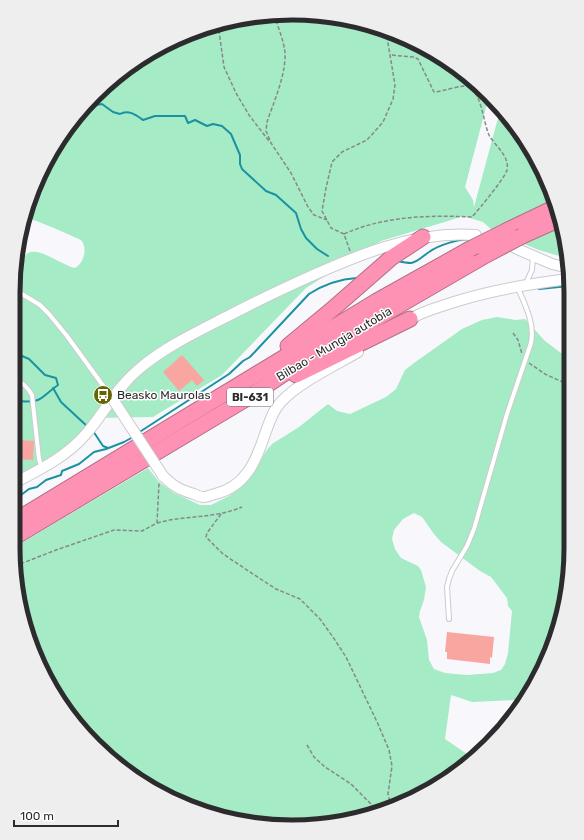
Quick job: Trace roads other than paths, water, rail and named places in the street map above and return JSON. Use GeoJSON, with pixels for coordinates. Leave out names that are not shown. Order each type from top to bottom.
{"type":"FeatureCollection","features":[{"type":"Feature","properties":{"kind":"highway","name":"Bilbao - Mungia autobia"},"geometry":{"type":"LineString","coordinates":[[20,518],[377,301],[508,230],[551,209]]}},
{"type":"Feature","properties":{"kind":"highway","name":"Bilbao - Mungia autobia"},"geometry":{"type":"LineString","coordinates":[[20,534],[249,397],[303,361],[486,255],[519,242],[555,222]]}},
{"type":"Feature","properties":{"kind":"highway"},"geometry":{"type":"LineString","coordinates":[[264,369],[274,357],[335,307],[391,258],[423,237]]}},
{"type":"Feature","properties":{"kind":"highway"},"geometry":{"type":"LineString","coordinates":[[249,397],[308,370],[410,319]]}},
{"type":"Feature","properties":{"kind":"street"},"geometry":{"type":"LineString","coordinates":[[20,480],[42,469],[69,451],[86,434],[123,383],[165,349],[256,301],[353,258],[405,241],[423,237],[446,234],[476,235]]}},
{"type":"Feature","properties":{"kind":"street"},"geometry":{"type":"LineString","coordinates":[[519,242],[533,256],[563,266]]}},
{"type":"Feature","properties":{"kind":"street"},"geometry":{"type":"LineString","coordinates":[[112,398],[163,476],[172,485],[181,491],[203,497],[224,492],[242,480],[249,471],[260,449],[273,414],[280,402],[305,383],[380,339],[410,319],[456,301],[480,294],[563,279]]}},
{"type":"Feature","properties":{"kind":"lane"},"geometry":{"type":"LineString","coordinates":[[449,619],[447,587],[449,579],[452,570],[467,546],[474,529],[507,414],[531,343],[533,332],[521,286],[532,270],[533,256]]}},
{"type":"Feature","properties":{"kind":"lane"},"geometry":{"type":"LineString","coordinates":[[20,292],[40,305],[49,314],[112,398]]}},
{"type":"Feature","properties":{"kind":"lane"},"geometry":{"type":"LineString","coordinates":[[20,382],[28,388],[32,396],[38,459],[42,469]]}},
{"type":"Feature","properties":{"kind":"waterway"},"geometry":{"type":"LineString","coordinates":[[95,105],[102,104],[113,112],[120,114],[129,112],[143,120],[155,116],[185,116],[188,123],[195,120],[207,126],[213,124],[222,126],[231,134],[240,155],[240,164],[242,169],[266,191],[276,195],[296,213],[301,229],[306,238],[317,249],[328,256]]}},
{"type":"Feature","properties":{"kind":"waterway"},"geometry":{"type":"LineString","coordinates":[[398,261],[411,263],[418,260],[433,249],[456,241],[471,240]]}},
{"type":"Feature","properties":{"kind":"waterway"},"geometry":{"type":"LineString","coordinates":[[138,433],[229,374],[243,361],[250,357],[309,294],[332,283],[357,278]]}},
{"type":"Feature","properties":{"kind":"waterway"},"geometry":{"type":"LineString","coordinates":[[539,289],[564,287]]}},
{"type":"Feature","properties":{"kind":"waterway"},"geometry":{"type":"LineString","coordinates":[[20,354],[29,359],[45,375],[56,378],[58,385],[36,401],[20,401]]}},
{"type":"Feature","properties":{"kind":"waterway"},"geometry":{"type":"LineString","coordinates":[[53,388],[61,402],[88,427]]}},
{"type":"Feature","properties":{"kind":"waterway"},"geometry":{"type":"LineString","coordinates":[[93,431],[103,446],[108,448]]}},
{"type":"Feature","properties":{"kind":"waterway"},"geometry":{"type":"LineString","coordinates":[[20,495],[29,489],[37,487],[46,480],[61,475],[62,471],[79,464],[94,452],[106,449],[133,437]]}},
{"type":"Feature","properties":{"kind":"place","name":"Beasko Maurolas"},"geometry":{"type":"Point","coordinates":[103,395]}}]}
